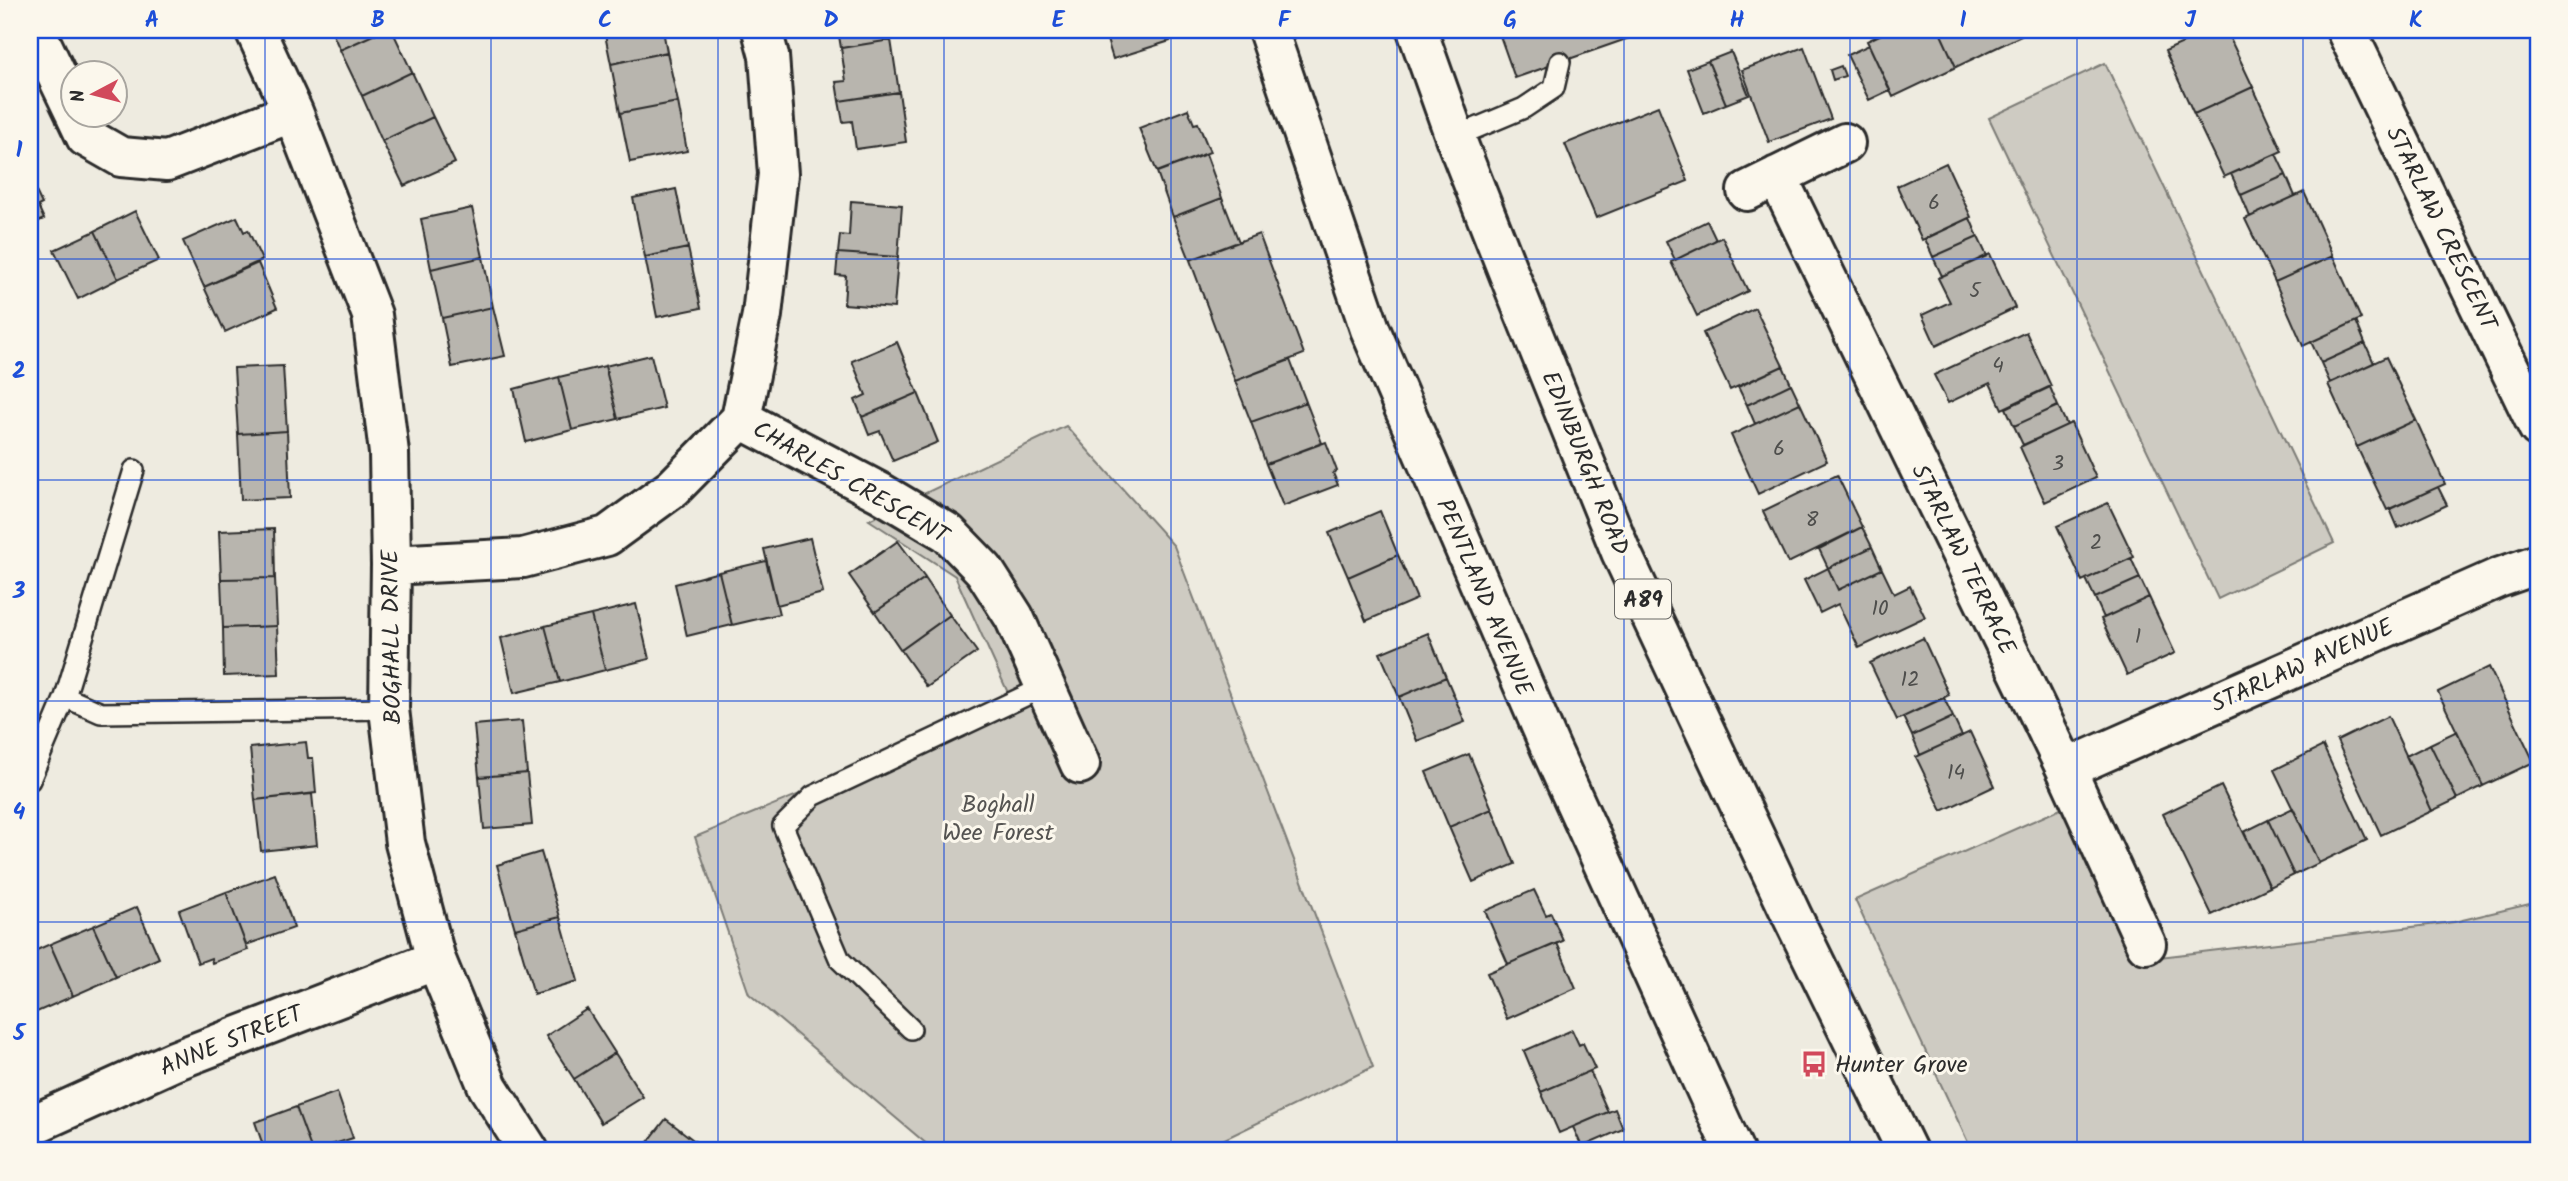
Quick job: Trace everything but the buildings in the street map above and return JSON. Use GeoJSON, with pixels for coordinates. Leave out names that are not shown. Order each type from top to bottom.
{"type":"FeatureCollection","features":[{"type":"Feature","properties":{"kind":"street"},"geometry":{"type":"LineString","coordinates":[[35,30],[60,82]]}},
{"type":"Feature","properties":{"kind":"street","name":"BOGHALL DRIVE"},"geometry":{"type":"LineString","coordinates":[[255,30],[293,111],[372,316],[389,453],[389,709],[405,843],[436,960],[488,1087],[529,1151]]}},
{"type":"Feature","properties":{"kind":"street","name":"CHARLES CRESCENT"},"geometry":{"type":"LineString","coordinates":[[391,565],[523,558],[607,536],[673,488],[741,419],[762,315],[778,174],[769,56],[762,30]]}},
{"type":"Feature","properties":{"kind":"street","name":"PENTLAND AVENUE"},"geometry":{"type":"LineString","coordinates":[[1268,30],[1370,328],[1550,747],[1734,1151]]}},
{"type":"Feature","properties":{"kind":"street","name":"EDINBURGH ROAD"},"geometry":{"type":"LineString","coordinates":[[1417,30],[1455,137],[1621,552],[1786,903],[1907,1151]]}},
{"type":"Feature","properties":{"kind":"street","name":"STARLAW CRESCENT"},"geometry":{"type":"LineString","coordinates":[[2346,30],[2538,427]]}},
{"type":"Feature","properties":{"kind":"street"},"geometry":{"type":"LineString","coordinates":[[83,130],[86,137],[121,157],[167,161],[293,111]]}},
{"type":"Feature","properties":{"kind":"street","name":"STARLAW TERRACE"},"geometry":{"type":"LineString","coordinates":[[1845,144],[1762,184],[2066,769],[2146,944]]}},
{"type":"Feature","properties":{"kind":"street","name":"CHARLES CRESCENT"},"geometry":{"type":"LineString","coordinates":[[741,419],[948,533],[984,570],[1014,617],[1080,764]]}},
{"type":"Feature","properties":{"kind":"street","name":"STARLAW AVENUE"},"geometry":{"type":"LineString","coordinates":[[2066,769],[2498,578],[2538,564]]}},
{"type":"Feature","properties":{"kind":"street","name":"ANNE STREET"},"geometry":{"type":"LineString","coordinates":[[30,1126],[174,1061],[436,960]]}},
{"type":"Feature","properties":{"kind":"lane"},"geometry":{"type":"LineString","coordinates":[[1455,137],[1524,108],[1554,89],[1560,62]]}},
{"type":"Feature","properties":{"kind":"lane"},"geometry":{"type":"LineString","coordinates":[[30,780],[65,697],[134,470]]}},
{"type":"Feature","properties":{"kind":"lane"},"geometry":{"type":"LineString","coordinates":[[911,1028],[839,960],[783,827],[813,796],[1044,687]]}},
{"type":"Feature","properties":{"kind":"lane"},"geometry":{"type":"LineString","coordinates":[[65,697],[101,713],[389,709]]}},
{"type":"Feature","properties":{"kind":"green space"},"geometry":{"type":"Polygon","coordinates":[[[2105,63],[2334,543],[2218,599],[1989,118],[2105,63]]]}},
{"type":"Feature","properties":{"kind":"green space","name":"Boghall Wee Forest"},"geometry":{"type":"Polygon","coordinates":[[[1066,426],[1174,546],[1373,1067],[1200,1151],[935,1151],[749,994],[695,837],[1014,706],[955,576],[869,520],[1066,426]]]}},
{"type":"Feature","properties":{"kind":"green space"},"geometry":{"type":"Polygon","coordinates":[[[2065,807],[2135,960],[2454,922],[2538,902],[2538,1151],[1972,1151],[1855,900],[2065,807]]]}},
{"type":"Feature","properties":{"kind":"place","name":"Hunter Grove"},"geometry":{"type":"Point","coordinates":[1814,1064]}}]}
